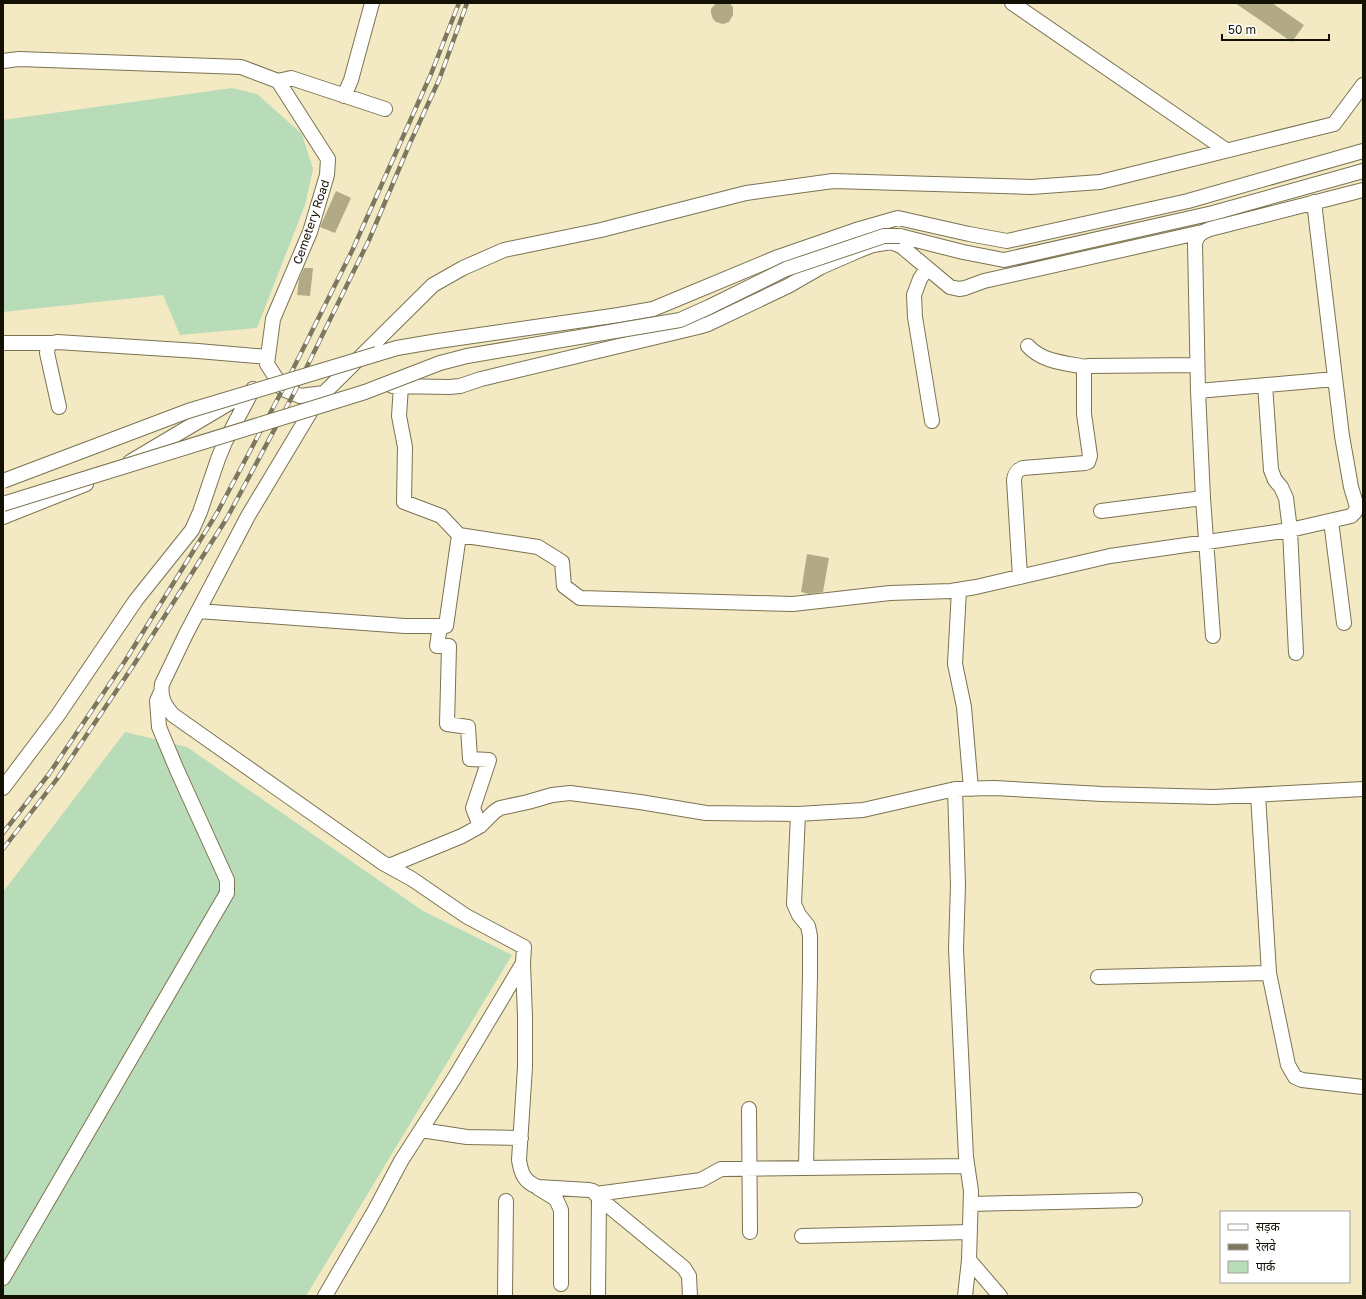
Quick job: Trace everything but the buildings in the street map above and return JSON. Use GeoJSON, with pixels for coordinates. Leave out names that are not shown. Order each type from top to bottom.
{"type":"FeatureCollection","features":[{"type":"Feature","properties":{"kind":"street"},"geometry":{"type":"LineString","coordinates":[[344,96],[351,80],[372,3]]}},
{"type":"Feature","properties":{"kind":"street"},"geometry":{"type":"LineString","coordinates":[[1012,3],[1226,150]]}},
{"type":"Feature","properties":{"kind":"street"},"geometry":{"type":"LineString","coordinates":[[3,61],[19,59],[241,67],[278,81],[291,78],[385,109]]}},
{"type":"Feature","properties":{"kind":"street","name":"Cemetery Road"},"geometry":{"type":"LineString","coordinates":[[278,81],[328,160],[327,175],[310,232],[274,319],[267,364],[283,389],[300,396],[320,397],[323,402],[329,401],[365,386],[460,386],[482,379],[698,327],[713,322],[788,286],[822,267],[874,245],[891,242],[901,246],[950,287],[959,289],[1202,232],[1363,190]]}},
{"type":"Feature","properties":{"kind":"street"},"geometry":{"type":"LineString","coordinates":[[3,1278],[227,893],[227,880],[225,874],[159,727],[157,701],[161,692],[162,684],[198,611],[248,516],[320,397],[433,285],[463,268],[504,250],[601,230],[746,193],[833,181],[1031,187],[1100,182],[1334,124],[1363,85]]}},
{"type":"Feature","properties":{"kind":"street"},"geometry":{"type":"LineString","coordinates":[[3,481],[188,411],[397,348],[438,340],[653,309],[778,257],[856,230],[898,218],[1007,241],[1188,201],[1363,152]]}},
{"type":"Feature","properties":{"kind":"street"},"geometry":{"type":"LineString","coordinates":[[3,504],[365,392],[440,363],[488,352],[680,320],[786,269],[884,236],[900,236],[963,252],[1004,260],[1213,213],[1363,171]]}},
{"type":"Feature","properties":{"kind":"street"},"geometry":{"type":"LineString","coordinates":[[401,386],[399,416],[405,447],[404,502],[441,516],[459,535],[538,547],[562,562],[564,586],[580,598],[794,604],[890,593],[959,590],[1110,556],[1290,530],[1351,516],[1355,512],[1357,506],[1351,487],[1342,436],[1314,202]]}},
{"type":"Feature","properties":{"kind":"street"},"geometry":{"type":"LineString","coordinates":[[1202,232],[1198,236],[1195,243],[1194,252],[1197,365],[1203,498],[1213,636]]}},
{"type":"Feature","properties":{"kind":"street"},"geometry":{"type":"LineString","coordinates":[[963,252],[969,234]]}},
{"type":"Feature","properties":{"kind":"street"},"geometry":{"type":"LineString","coordinates":[[927,268],[914,295],[915,317],[932,421]]}},
{"type":"Feature","properties":{"kind":"street"},"geometry":{"type":"LineString","coordinates":[[3,343],[57,342],[198,351],[268,358]]}},
{"type":"Feature","properties":{"kind":"street"},"geometry":{"type":"LineString","coordinates":[[52,343],[48,347],[47,353],[59,407]]}},
{"type":"Feature","properties":{"kind":"street"},"geometry":{"type":"LineString","coordinates":[[1028,346],[1034,352],[1047,359],[1086,367],[1197,365]]}},
{"type":"Feature","properties":{"kind":"street"},"geometry":{"type":"LineString","coordinates":[[1020,577],[1014,480],[1015,474],[1018,470],[1023,468],[1084,463],[1090,460],[1084,414],[1083,370],[1086,367]]}},
{"type":"Feature","properties":{"kind":"street"},"geometry":{"type":"LineString","coordinates":[[3,518],[93,481],[119,468],[275,376]]}},
{"type":"Feature","properties":{"kind":"street"},"geometry":{"type":"LineString","coordinates":[[1198,391],[1335,378]]}},
{"type":"Feature","properties":{"kind":"street"},"geometry":{"type":"LineString","coordinates":[[1265,385],[1271,470],[1286,498],[1290,530],[1296,653]]}},
{"type":"Feature","properties":{"kind":"street"},"geometry":{"type":"LineString","coordinates":[[3,788],[58,715],[136,600],[192,530],[225,442],[253,389]]}},
{"type":"Feature","properties":{"kind":"street"},"geometry":{"type":"LineString","coordinates":[[1101,511],[1203,498]]}},
{"type":"Feature","properties":{"kind":"street"},"geometry":{"type":"LineString","coordinates":[[1331,521],[1344,623]]}},
{"type":"Feature","properties":{"kind":"street"},"geometry":{"type":"LineString","coordinates":[[198,611],[405,626],[446,626],[459,535]]}},
{"type":"Feature","properties":{"kind":"street"},"geometry":{"type":"LineString","coordinates":[[959,590],[955,664],[964,707],[971,789]]}},
{"type":"Feature","properties":{"kind":"street"},"geometry":{"type":"LineString","coordinates":[[440,626],[437,646],[449,646],[447,724],[468,727],[470,759],[489,760],[473,808],[480,826]]}},
{"type":"Feature","properties":{"kind":"street"},"geometry":{"type":"LineString","coordinates":[[161,692],[167,708],[173,715],[383,863],[412,879],[466,916],[524,947],[525,1067],[519,1160],[523,1176],[532,1185],[538,1187],[589,1190],[684,1268],[689,1276],[690,1296]]}},
{"type":"Feature","properties":{"kind":"street"},"geometry":{"type":"LineString","coordinates":[[389,866],[462,836],[480,826],[500,808],[552,795],[570,793],[640,802],[706,813],[798,814],[863,810],[955,789],[994,788],[1102,794],[1199,797],[1363,789]]}},
{"type":"Feature","properties":{"kind":"street"},"geometry":{"type":"LineString","coordinates":[[955,789],[958,885],[956,949],[966,1157],[971,1182],[969,1260],[965,1296]]}},
{"type":"Feature","properties":{"kind":"street"},"geometry":{"type":"LineString","coordinates":[[1258,795],[1269,974],[1288,1066],[1295,1076],[1302,1080],[1363,1086]]}},
{"type":"Feature","properties":{"kind":"street"},"geometry":{"type":"LineString","coordinates":[[798,814],[794,904],[799,915],[808,926],[810,936],[806,1168]]}},
{"type":"Feature","properties":{"kind":"street"},"geometry":{"type":"LineString","coordinates":[[325,1296],[375,1210],[401,1161],[455,1077],[523,963]]}},
{"type":"Feature","properties":{"kind":"street"},"geometry":{"type":"LineString","coordinates":[[1098,977],[1269,974]]}},
{"type":"Feature","properties":{"kind":"street"},"geometry":{"type":"LineString","coordinates":[[749,1109],[750,1232]]}},
{"type":"Feature","properties":{"kind":"street"},"geometry":{"type":"LineString","coordinates":[[421,1130],[467,1137],[521,1138]]}},
{"type":"Feature","properties":{"kind":"street"},"geometry":{"type":"LineString","coordinates":[[597,1196],[701,1180],[721,1169],[967,1166]]}},
{"type":"Feature","properties":{"kind":"street"},"geometry":{"type":"LineString","coordinates":[[538,1187],[556,1199],[561,1210],[561,1284]]}},
{"type":"Feature","properties":{"kind":"street"},"geometry":{"type":"LineString","coordinates":[[597,1196],[598,1296]]}},
{"type":"Feature","properties":{"kind":"street"},"geometry":{"type":"LineString","coordinates":[[971,1204],[1135,1200]]}},
{"type":"Feature","properties":{"kind":"street"},"geometry":{"type":"LineString","coordinates":[[505,1296],[506,1201]]}},
{"type":"Feature","properties":{"kind":"street"},"geometry":{"type":"LineString","coordinates":[[802,1236],[970,1232]]}},
{"type":"Feature","properties":{"kind":"street"},"geometry":{"type":"LineString","coordinates":[[969,1260],[1000,1296]]}},
{"type":"Feature","properties":{"kind":"green space"},"geometry":{"type":"Polygon","coordinates":[[[232,88],[257,94],[302,134],[313,169],[305,205],[257,328],[180,335],[163,295],[3,312],[3,120],[232,88]]]}},
{"type":"Feature","properties":{"kind":"green space"},"geometry":{"type":"Polygon","coordinates":[[[125,732],[187,747],[423,911],[512,955],[306,1296],[3,1296],[3,892],[125,732]]]}},
{"type":"Feature","properties":{"kind":"railway"},"geometry":{"type":"LineString","coordinates":[[3,833],[49,774],[125,661],[217,513],[283,389],[352,251],[431,74],[459,3]]}},
{"type":"Feature","properties":{"kind":"railway"},"geometry":{"type":"LineString","coordinates":[[3,849],[57,779],[133,666],[227,518],[294,393],[369,240],[410,143],[439,80],[467,3]]}}]}
